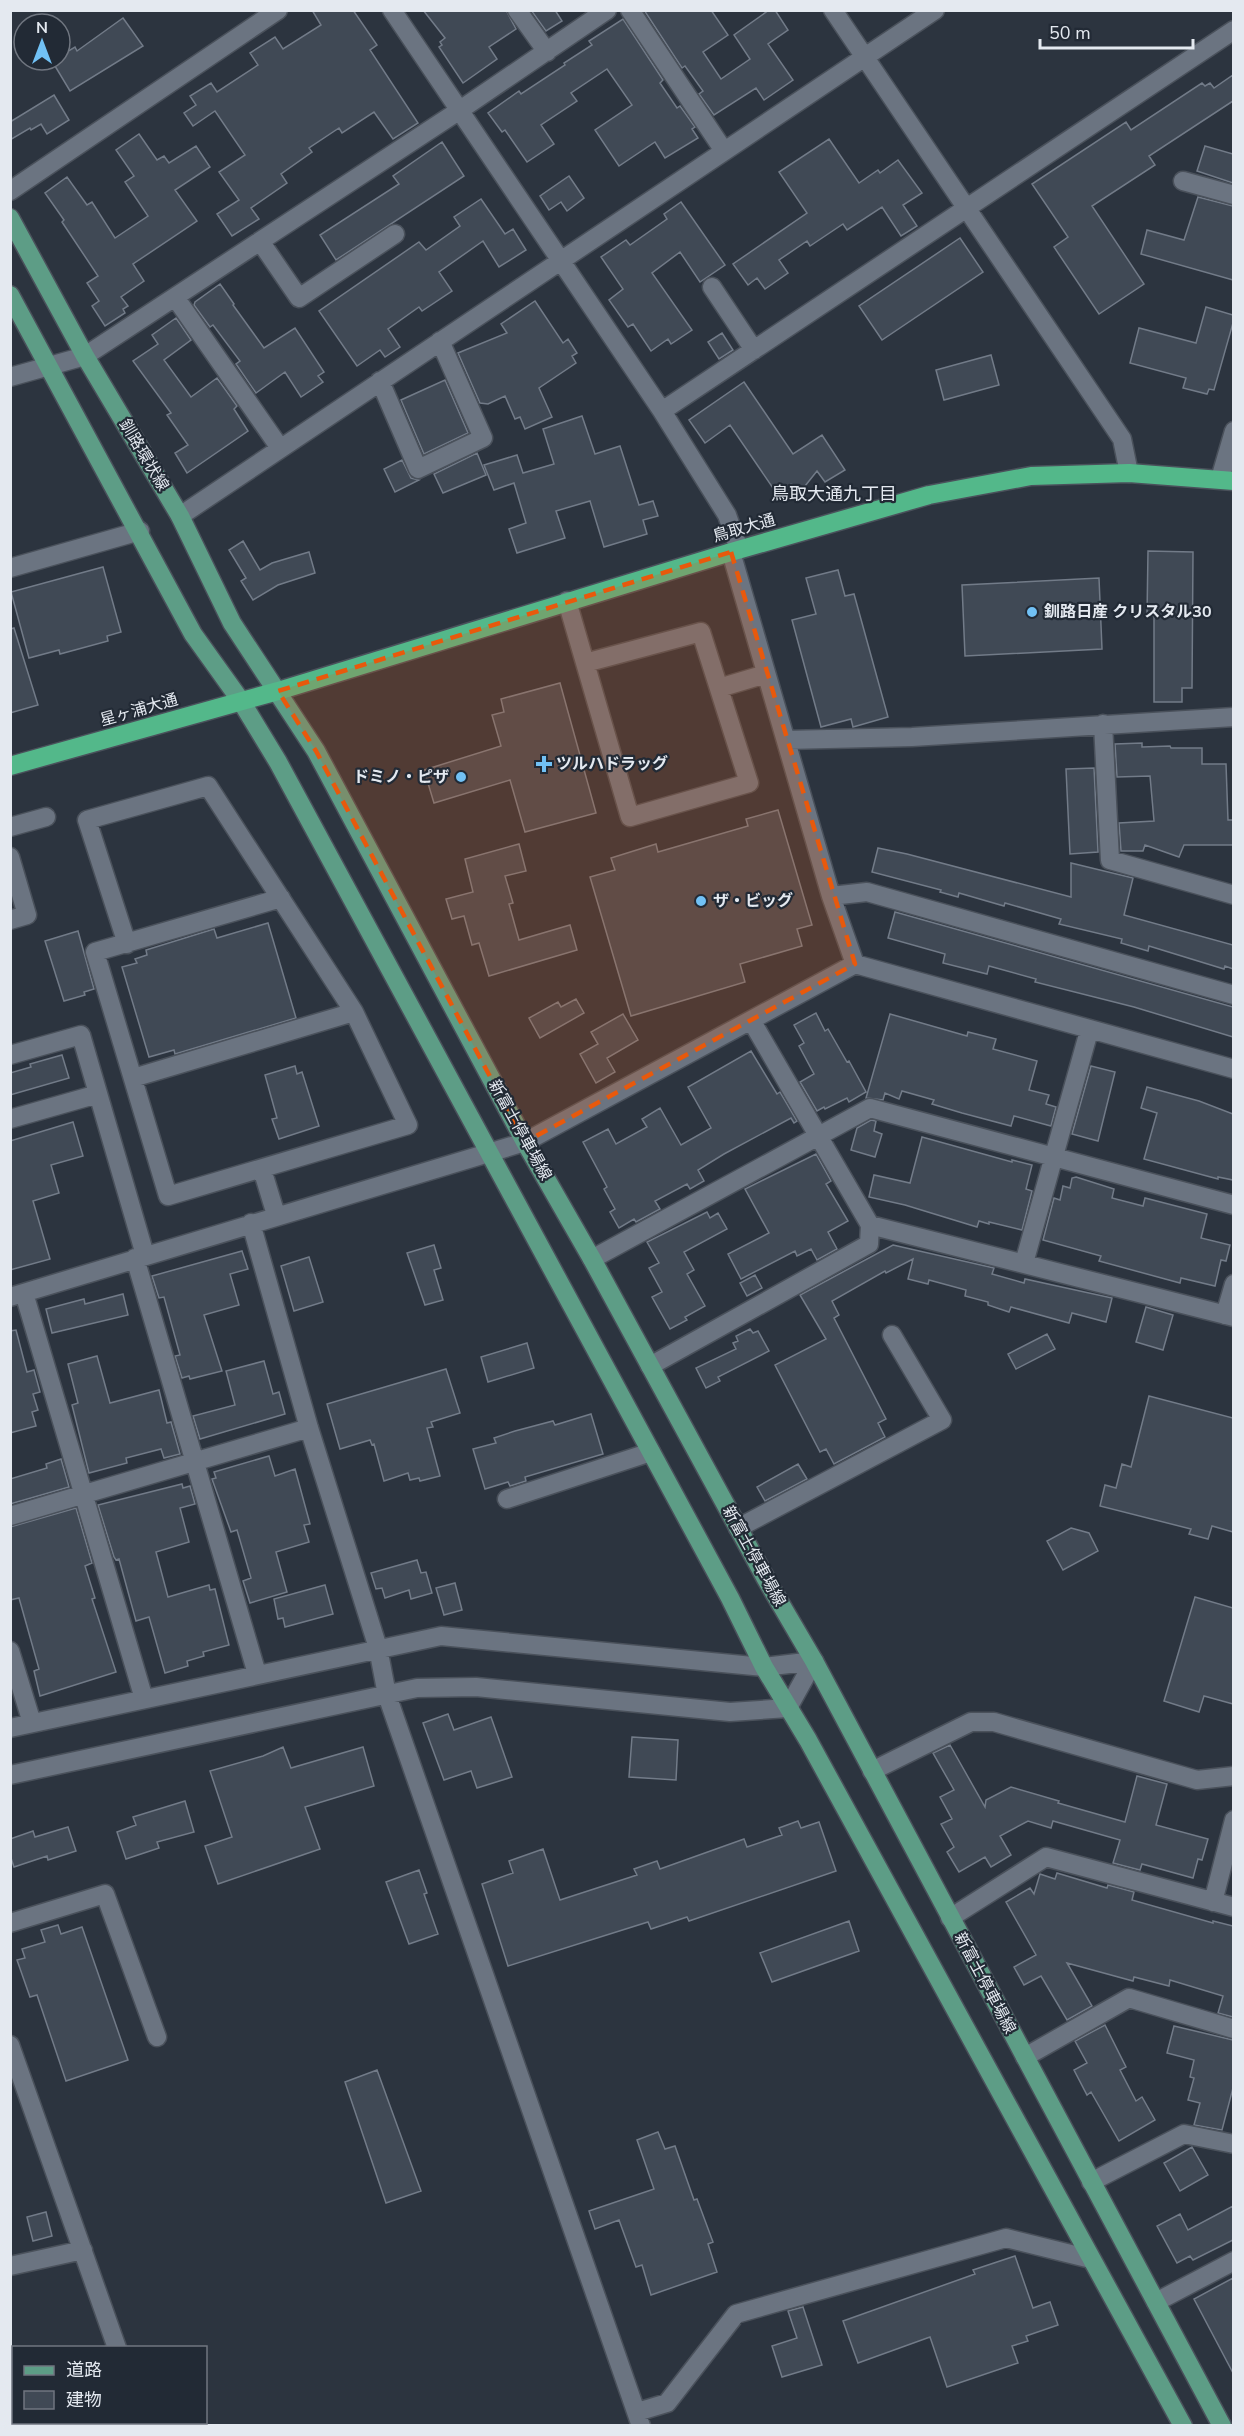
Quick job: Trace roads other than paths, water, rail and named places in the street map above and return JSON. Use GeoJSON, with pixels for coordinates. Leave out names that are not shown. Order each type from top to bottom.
{"type":"FeatureCollection","features":[{"type":"Feature","properties":{"kind":"highway","name":"鳥取大通"},"geometry":{"type":"LineString","coordinates":[[278,691],[735,550],[940,493],[1031,476],[1129,473],[1227,480]]}},
{"type":"Feature","properties":{"kind":"highway","name":"星ヶ浦大通"},"geometry":{"type":"LineString","coordinates":[[11,764],[278,691]]}},
{"type":"Feature","properties":{"kind":"main road","name":"釧路環状線"},"geometry":{"type":"LineString","coordinates":[[10,218],[85,356],[180,516],[232,623],[278,691]]}},
{"type":"Feature","properties":{"kind":"main road"},"geometry":{"type":"LineString","coordinates":[[10,295],[140,531],[193,634],[241,701],[278,762],[730,1598],[764,1667],[808,1740],[1183,2426]]}},
{"type":"Feature","properties":{"kind":"main road","name":"新富士停車場線"},"geometry":{"type":"LineString","coordinates":[[278,691],[316,751],[525,1142],[814,1661],[1222,2426]]}},
{"type":"Feature","properties":{"kind":"street"},"geometry":{"type":"LineString","coordinates":[[10,191],[278,10]]}},
{"type":"Feature","properties":{"kind":"street"},"geometry":{"type":"LineString","coordinates":[[392,10],[662,411],[727,515],[766,674],[831,896],[855,964]]}},
{"type":"Feature","properties":{"kind":"street"},"geometry":{"type":"LineString","coordinates":[[517,10],[547,52]]}},
{"type":"Feature","properties":{"kind":"street"},"geometry":{"type":"LineString","coordinates":[[10,377],[85,356],[460,110],[607,10]]}},
{"type":"Feature","properties":{"kind":"street"},"geometry":{"type":"LineString","coordinates":[[630,10],[724,151]]}},
{"type":"Feature","properties":{"kind":"street"},"geometry":{"type":"LineString","coordinates":[[833,10],[1122,439],[1129,473]]}},
{"type":"Feature","properties":{"kind":"street"},"geometry":{"type":"LineString","coordinates":[[180,516],[935,10]]}},
{"type":"Feature","properties":{"kind":"street"},"geometry":{"type":"LineString","coordinates":[[662,411],[1233,30]]}},
{"type":"Feature","properties":{"kind":"street"},"geometry":{"type":"LineString","coordinates":[[1183,181],[1233,195]]}},
{"type":"Feature","properties":{"kind":"street"},"geometry":{"type":"LineString","coordinates":[[260,241],[298,298],[395,234]]}},
{"type":"Feature","properties":{"kind":"street"},"geometry":{"type":"LineString","coordinates":[[712,287],[754,350]]}},
{"type":"Feature","properties":{"kind":"street"},"geometry":{"type":"LineString","coordinates":[[175,297],[280,448]]}},
{"type":"Feature","properties":{"kind":"street"},"geometry":{"type":"LineString","coordinates":[[380,381],[418,470],[483,438],[440,341]]}},
{"type":"Feature","properties":{"kind":"street"},"geometry":{"type":"LineString","coordinates":[[1227,480],[1233,431]]}},
{"type":"Feature","properties":{"kind":"street"},"geometry":{"type":"LineString","coordinates":[[10,568],[140,531]]}},
{"type":"Feature","properties":{"kind":"street"},"geometry":{"type":"LineString","coordinates":[[567,601],[585,663],[630,817],[749,783],[701,632],[585,663]]}},
{"type":"Feature","properties":{"kind":"street"},"geometry":{"type":"LineString","coordinates":[[719,688],[766,674]]}},
{"type":"Feature","properties":{"kind":"street"},"geometry":{"type":"LineString","coordinates":[[786,740],[912,737],[1233,717]]}},
{"type":"Feature","properties":{"kind":"street"},"geometry":{"type":"LineString","coordinates":[[1103,724],[1110,860],[1233,895]]}},
{"type":"Feature","properties":{"kind":"street"},"geometry":{"type":"LineString","coordinates":[[127,944],[87,820],[208,786],[281,898],[354,1012],[408,1125],[168,1196],[95,952],[127,944],[281,898]]}},
{"type":"Feature","properties":{"kind":"street"},"geometry":{"type":"LineString","coordinates":[[10,827],[46,817]]}},
{"type":"Feature","properties":{"kind":"street"},"geometry":{"type":"LineString","coordinates":[[10,857],[27,915],[10,920]]}},
{"type":"Feature","properties":{"kind":"street"},"geometry":{"type":"LineString","coordinates":[[831,896],[867,892],[1233,995]]}},
{"type":"Feature","properties":{"kind":"street"},"geometry":{"type":"LineString","coordinates":[[144,1699],[84,1494],[17,1295],[251,1222],[525,1142],[855,964],[1233,1070]]}},
{"type":"Feature","properties":{"kind":"street"},"geometry":{"type":"LineString","coordinates":[[133,1078],[354,1012]]}},
{"type":"Feature","properties":{"kind":"street"},"geometry":{"type":"LineString","coordinates":[[650,1366],[869,1244],[870,1225],[752,1020]]}},
{"type":"Feature","properties":{"kind":"street"},"geometry":{"type":"LineString","coordinates":[[1024,1263],[1089,1031]]}},
{"type":"Feature","properties":{"kind":"street"},"geometry":{"type":"LineString","coordinates":[[10,1055],[81,1035],[194,1462],[257,1674]]}},
{"type":"Feature","properties":{"kind":"street"},"geometry":{"type":"LineString","coordinates":[[10,1119],[98,1094]]}},
{"type":"Feature","properties":{"kind":"street"},"geometry":{"type":"LineString","coordinates":[[592,1259],[870,1108],[1233,1205]]}},
{"type":"Feature","properties":{"kind":"street"},"geometry":{"type":"LineString","coordinates":[[262,1168],[276,1215]]}},
{"type":"Feature","properties":{"kind":"street"},"geometry":{"type":"LineString","coordinates":[[251,1222],[309,1428],[378,1648],[387,1695],[639,2419],[667,2403],[736,2314],[1006,2238],[1091,2259]]}},
{"type":"Feature","properties":{"kind":"street"},"geometry":{"type":"LineString","coordinates":[[870,1225],[1229,1316],[1233,1284]]}},
{"type":"Feature","properties":{"kind":"street"},"geometry":{"type":"LineString","coordinates":[[738,1528],[942,1420],[892,1335]]}},
{"type":"Feature","properties":{"kind":"street"},"geometry":{"type":"LineString","coordinates":[[10,1516],[309,1428]]}},
{"type":"Feature","properties":{"kind":"street"},"geometry":{"type":"LineString","coordinates":[[507,1499],[651,1452]]}},
{"type":"Feature","properties":{"kind":"street"},"geometry":{"type":"LineString","coordinates":[[10,1728],[441,1636],[764,1667],[814,1661]]}},
{"type":"Feature","properties":{"kind":"street"},"geometry":{"type":"LineString","coordinates":[[10,1651],[32,1723]]}},
{"type":"Feature","properties":{"kind":"street"},"geometry":{"type":"LineString","coordinates":[[10,1775],[417,1688],[476,1687],[730,1712],[788,1708],[814,1661]]}},
{"type":"Feature","properties":{"kind":"street"},"geometry":{"type":"LineString","coordinates":[[872,1772],[971,1722],[994,1722],[1197,1780],[1233,1776]]}},
{"type":"Feature","properties":{"kind":"street"},"geometry":{"type":"LineString","coordinates":[[1213,1902],[1233,1820]]}},
{"type":"Feature","properties":{"kind":"street"},"geometry":{"type":"LineString","coordinates":[[950,1918],[1046,1857],[1233,1907]]}},
{"type":"Feature","properties":{"kind":"street"},"geometry":{"type":"LineString","coordinates":[[10,1923],[105,1894],[157,2037]]}},
{"type":"Feature","properties":{"kind":"street"},"geometry":{"type":"LineString","coordinates":[[1025,2058],[1129,1998],[1233,2029]]}},
{"type":"Feature","properties":{"kind":"street"},"geometry":{"type":"LineString","coordinates":[[10,2045],[116,2346]]}},
{"type":"Feature","properties":{"kind":"street"},"geometry":{"type":"LineString","coordinates":[[1091,2182],[1184,2134],[1233,2144]]}},
{"type":"Feature","properties":{"kind":"street"},"geometry":{"type":"LineString","coordinates":[[10,2266],[83,2250]]}},
{"type":"Feature","properties":{"kind":"street"},"geometry":{"type":"LineString","coordinates":[[1156,2302],[1233,2261]]}},
{"type":"Feature","properties":{"kind":"place","name":"釧路日産 クリスタル30"},"geometry":{"type":"Point","coordinates":[1032,612]}},
{"type":"Feature","properties":{"kind":"place","name":"ツルハドラッグ"},"geometry":{"type":"Point","coordinates":[544,764]}},
{"type":"Feature","properties":{"kind":"place","name":"ドミノ・ピザ"},"geometry":{"type":"Point","coordinates":[461,777]}},
{"type":"Feature","properties":{"kind":"place","name":"ザ・ビッグ"},"geometry":{"type":"Point","coordinates":[701,901]}},
{"type":"Feature","properties":{"kind":"district","name":"鳥取大通九丁目"},"geometry":{"type":"Point","coordinates":[834,494]}}]}
